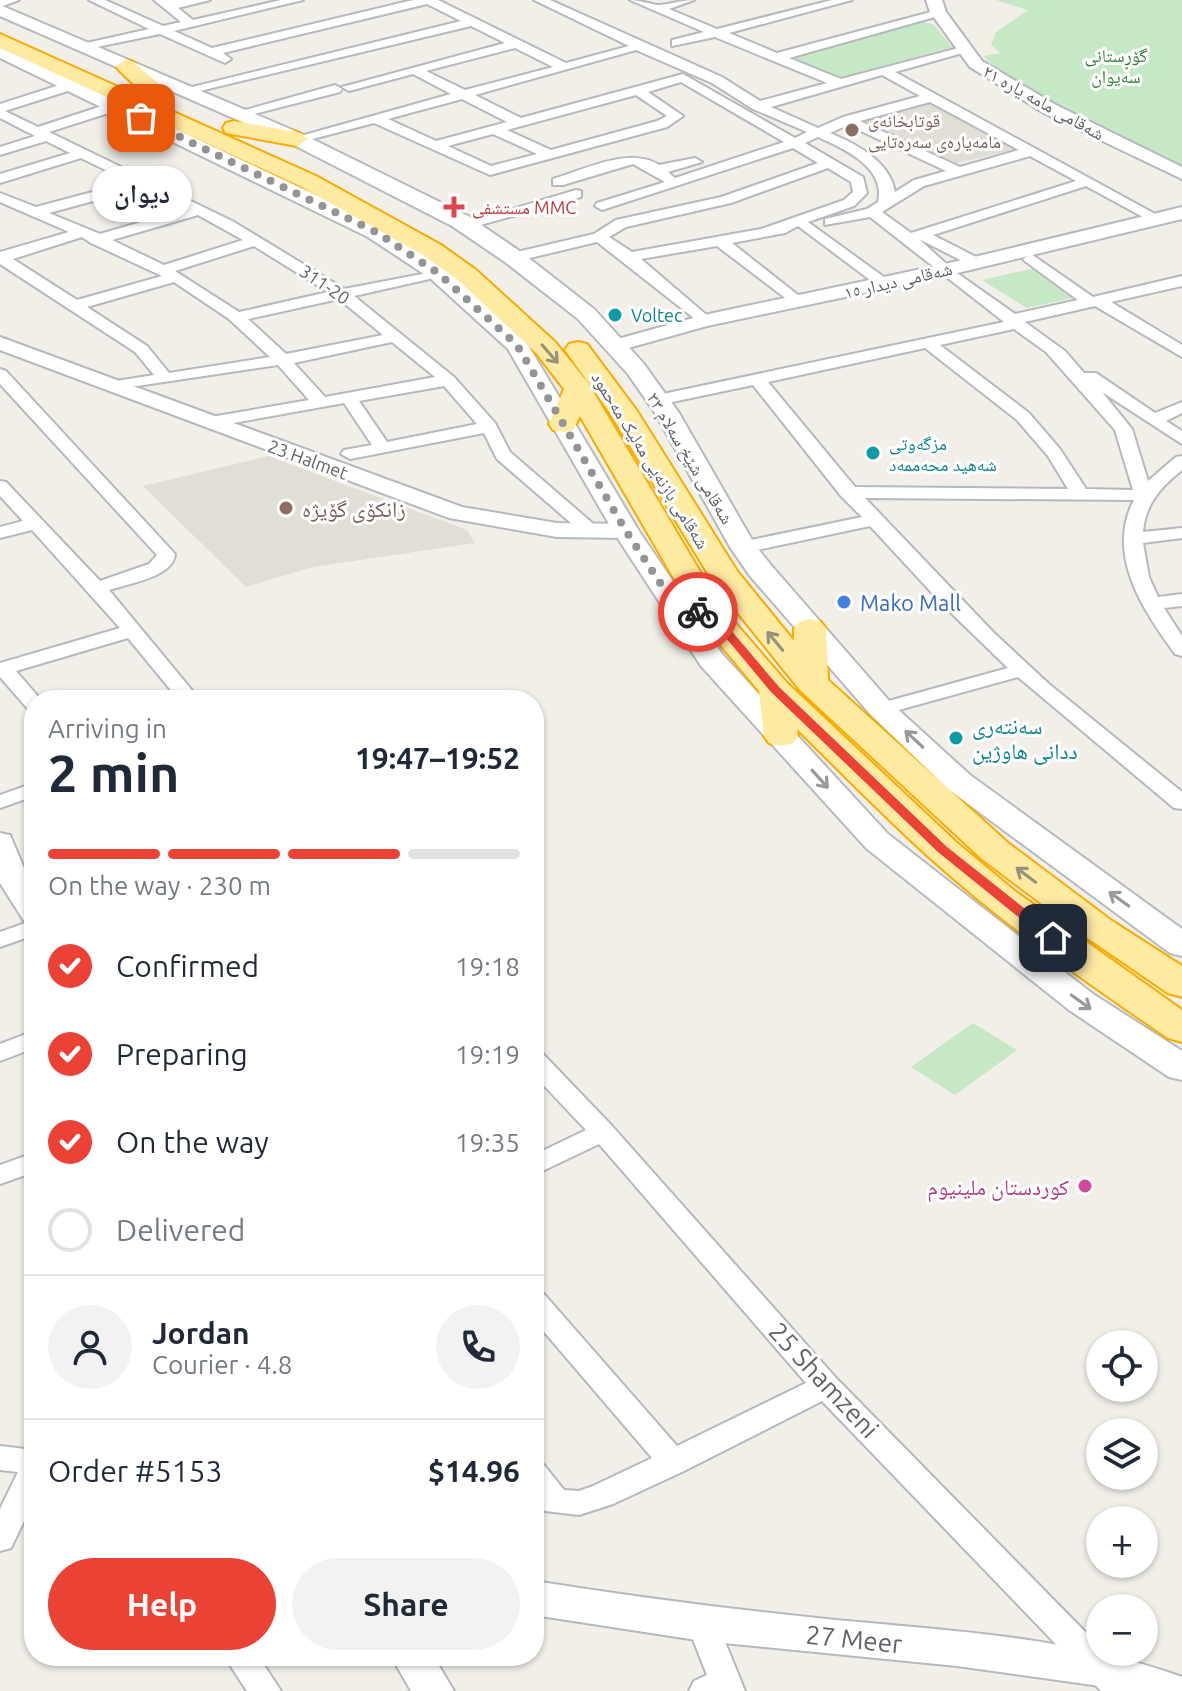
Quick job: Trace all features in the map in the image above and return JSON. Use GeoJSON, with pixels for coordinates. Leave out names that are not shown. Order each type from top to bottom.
{"type":"FeatureCollection","features":[{"type":"Feature","properties":{"kind":"highway","name":"شەقامی بازنەیی مەلیک مەحمود"},"geometry":{"type":"LineString","coordinates":[[0,25],[149,99]]}},
{"type":"Feature","properties":{"kind":"highway","name":"شەقامی بازنەیی مەلیک مەحمود"},"geometry":{"type":"LineString","coordinates":[[0,40],[149,99],[230,127],[308,181],[468,257],[542,312],[594,370],[724,575],[812,683],[995,851],[1167,939],[1182,984]]}},
{"type":"Feature","properties":{"kind":"highway"},"geometry":{"type":"LineString","coordinates":[[230,127],[241,166]]}},
{"type":"Feature","properties":{"kind":"highway","name":"شەقامی بازنەیی مەلیک مەحمود"},"geometry":{"type":"LineString","coordinates":[[468,257],[578,389],[687,575],[720,624],[775,690],[943,850],[1003,900],[1104,976],[1177,1014]]}},
{"type":"Feature","properties":{"kind":"highway"},"geometry":{"type":"LineString","coordinates":[[563,424],[578,389]]}},
{"type":"Feature","properties":{"kind":"highway"},"geometry":{"type":"LineString","coordinates":[[668,595],[720,624]]}},
{"type":"Feature","properties":{"kind":"highway"},"geometry":{"type":"LineString","coordinates":[[810,629],[812,683]]}},
{"type":"Feature","properties":{"kind":"highway"},"geometry":{"type":"LineString","coordinates":[[775,690],[781,736]]}},
{"type":"Feature","properties":{"kind":"highway"},"geometry":{"type":"LineString","coordinates":[[1104,976],[1115,979],[1136,976],[1143,963],[1167,939]]}},
{"type":"Feature","properties":{"kind":"main road","name":"شەقامی شێخ سەلام ٣٣"},"geometry":{"type":"LineString","coordinates":[[0,10],[126,66],[149,99],[230,127],[297,139],[468,257],[586,314],[658,400],[743,547],[881,709],[959,782],[1167,939]]}},
{"type":"Feature","properties":{"kind":"main road"},"geometry":{"type":"LineString","coordinates":[[0,51],[72,85],[149,99],[241,166],[376,232],[468,257],[626,531],[711,660],[877,841],[1081,1002],[1182,1068]]}},
{"type":"Feature","properties":{"kind":"street"},"geometry":{"type":"LineString","coordinates":[[0,3],[13,0]]}},
{"type":"Feature","properties":{"kind":"street"},"geometry":{"type":"LineString","coordinates":[[101,3],[130,0]]}},
{"type":"Feature","properties":{"kind":"street"},"geometry":{"type":"LineString","coordinates":[[164,3],[204,0]]}},
{"type":"Feature","properties":{"kind":"street"},"geometry":{"type":"LineString","coordinates":[[86,47],[297,0]]}},
{"type":"Feature","properties":{"kind":"street"},"geometry":{"type":"LineString","coordinates":[[367,0],[387,10]]}},
{"type":"Feature","properties":{"kind":"street"},"geometry":{"type":"LineString","coordinates":[[212,52],[428,0],[565,68]]}},
{"type":"Feature","properties":{"kind":"street"},"geometry":{"type":"LineString","coordinates":[[661,8],[688,0]]}},
{"type":"Feature","properties":{"kind":"street"},"geometry":{"type":"LineString","coordinates":[[669,35],[717,32],[846,0]]}},
{"type":"Feature","properties":{"kind":"street"},"geometry":{"type":"LineString","coordinates":[[524,1],[683,78],[858,180],[860,193],[849,203],[766,232]]}},
{"type":"Feature","properties":{"kind":"street"},"geometry":{"type":"LineString","coordinates":[[548,1],[717,80],[753,103],[962,49]]}},
{"type":"Feature","properties":{"kind":"street"},"geometry":{"type":"LineString","coordinates":[[101,3],[258,75]]}},
{"type":"Feature","properties":{"kind":"street"},"geometry":{"type":"LineString","coordinates":[[164,3],[191,24]]}},
{"type":"Feature","properties":{"kind":"street"},"geometry":{"type":"LineString","coordinates":[[641,3],[661,8],[837,82]]}},
{"type":"Feature","properties":{"kind":"street"},"geometry":{"type":"LineString","coordinates":[[641,3],[669,35],[717,80]]}},
{"type":"Feature","properties":{"kind":"street"},"geometry":{"type":"LineString","coordinates":[[777,57],[936,6]]}},
{"type":"Feature","properties":{"kind":"street","name":"شەقامی مامە یارە ٢١"},"geometry":{"type":"LineString","coordinates":[[936,6],[962,49],[976,64],[1050,109],[1182,174]]}},
{"type":"Feature","properties":{"kind":"street"},"geometry":{"type":"LineString","coordinates":[[356,18],[369,25]]}},
{"type":"Feature","properties":{"kind":"street"},"geometry":{"type":"LineString","coordinates":[[0,151],[149,99],[258,75],[385,40],[472,22]]}},
{"type":"Feature","properties":{"kind":"street"},"geometry":{"type":"LineString","coordinates":[[385,40],[421,70],[464,97],[520,123]]}},
{"type":"Feature","properties":{"kind":"street"},"geometry":{"type":"LineString","coordinates":[[230,127],[342,88],[516,44]]}},
{"type":"Feature","properties":{"kind":"street"},"geometry":{"type":"LineString","coordinates":[[297,139],[464,97],[630,50]]}},
{"type":"Feature","properties":{"kind":"street"},"geometry":{"type":"LineString","coordinates":[[882,70],[1089,181],[1176,218]]}},
{"type":"Feature","properties":{"kind":"street"},"geometry":{"type":"LineString","coordinates":[[434,146],[683,78],[709,85],[723,94],[753,103],[818,131],[866,158],[884,178],[888,190],[878,207]]}},
{"type":"Feature","properties":{"kind":"street"},"geometry":{"type":"LineString","coordinates":[[0,110],[72,85]]}},
{"type":"Feature","properties":{"kind":"street"},"geometry":{"type":"LineString","coordinates":[[377,119],[490,171],[662,124],[676,116],[637,90]]}},
{"type":"Feature","properties":{"kind":"street"},"geometry":{"type":"LineString","coordinates":[[602,206],[770,153],[848,120],[932,97]]}},
{"type":"Feature","properties":{"kind":"street","name":"311-20"},"geometry":{"type":"LineString","coordinates":[[0,110],[200,210],[342,294],[448,380],[489,427],[503,455],[592,532]]}},
{"type":"Feature","properties":{"kind":"street"},"geometry":{"type":"LineString","coordinates":[[848,120],[957,171]]}},
{"type":"Feature","properties":{"kind":"street"},"geometry":{"type":"LineString","coordinates":[[497,131],[550,155]]}},
{"type":"Feature","properties":{"kind":"street"},"geometry":{"type":"LineString","coordinates":[[657,170],[790,143]]}},
{"type":"Feature","properties":{"kind":"street"},"geometry":{"type":"LineString","coordinates":[[629,257],[805,226],[878,207],[919,183],[1031,151]]}},
{"type":"Feature","properties":{"kind":"street"},"geometry":{"type":"LineString","coordinates":[[0,179],[83,153]]}},
{"type":"Feature","properties":{"kind":"street"},"geometry":{"type":"LineString","coordinates":[[558,182],[633,160],[644,162],[674,182]]}},
{"type":"Feature","properties":{"kind":"street"},"geometry":{"type":"LineString","coordinates":[[526,162],[576,194],[602,206],[621,223]]}},
{"type":"Feature","properties":{"kind":"street"},"geometry":{"type":"LineString","coordinates":[[236,317],[342,294],[468,257],[599,237],[621,223],[699,208],[830,163]]}},
{"type":"Feature","properties":{"kind":"street"},"geometry":{"type":"LineString","coordinates":[[916,236],[1089,181]]}},
{"type":"Feature","properties":{"kind":"street"},"geometry":{"type":"LineString","coordinates":[[34,212],[142,183]]}},
{"type":"Feature","properties":{"kind":"street"},"geometry":{"type":"LineString","coordinates":[[468,257],[576,194]]}},
{"type":"Feature","properties":{"kind":"street"},"geometry":{"type":"LineString","coordinates":[[0,197],[169,274],[236,317],[282,360],[321,403]]}},
{"type":"Feature","properties":{"kind":"street"},"geometry":{"type":"LineString","coordinates":[[878,207],[916,236],[950,275],[1182,439]]}},
{"type":"Feature","properties":{"kind":"street"},"geometry":{"type":"LineString","coordinates":[[96,240],[200,210]]}},
{"type":"Feature","properties":{"kind":"street","name":"شەقامی دیدار ١٥"},"geometry":{"type":"LineString","coordinates":[[618,350],[1031,259],[1176,218]]}},
{"type":"Feature","properties":{"kind":"street","name":"شەقامی دیدار ١٥"},"geometry":{"type":"LineString","coordinates":[[618,350],[704,321],[883,283],[950,275],[975,262],[1176,218]]}},
{"type":"Feature","properties":{"kind":"street"},"geometry":{"type":"LineString","coordinates":[[805,226],[883,283]]}},
{"type":"Feature","properties":{"kind":"street"},"geometry":{"type":"LineString","coordinates":[[0,257],[80,233]]}},
{"type":"Feature","properties":{"kind":"street"},"geometry":{"type":"LineString","coordinates":[[916,236],[975,262]]}},
{"type":"Feature","properties":{"kind":"street"},"geometry":{"type":"LineString","coordinates":[[599,237],[629,257],[704,321]]}},
{"type":"Feature","properties":{"kind":"street"},"geometry":{"type":"LineString","coordinates":[[718,239],[797,302]]}},
{"type":"Feature","properties":{"kind":"street"},"geometry":{"type":"LineString","coordinates":[[74,306],[256,241]]}},
{"type":"Feature","properties":{"kind":"street"},"geometry":{"type":"LineString","coordinates":[[0,257],[141,349],[164,377]]}},
{"type":"Feature","properties":{"kind":"street"},"geometry":{"type":"LineString","coordinates":[[1031,259],[1094,301],[1182,352]]}},
{"type":"Feature","properties":{"kind":"street"},"geometry":{"type":"LineString","coordinates":[[658,400],[929,343],[1182,281]]}},
{"type":"Feature","properties":{"kind":"street"},"geometry":{"type":"LineString","coordinates":[[116,386],[282,360],[395,337]]}},
{"type":"Feature","properties":{"kind":"street","name":"23 Halmet"},"geometry":{"type":"LineString","coordinates":[[0,343],[457,513],[557,530],[626,531]]}},
{"type":"Feature","properties":{"kind":"street"},"geometry":{"type":"LineString","coordinates":[[929,343],[1028,422],[1051,445],[1080,494]]}},
{"type":"Feature","properties":{"kind":"street"},"geometry":{"type":"LineString","coordinates":[[1049,346],[1096,395],[1123,429],[1144,495]]}},
{"type":"Feature","properties":{"kind":"street"},"geometry":{"type":"LineString","coordinates":[[0,374],[166,554],[166,560],[156,568],[97,588]]}},
{"type":"Feature","properties":{"kind":"street"},"geometry":{"type":"LineString","coordinates":[[757,379],[847,492],[903,552],[1022,670],[1182,803]]}},
{"type":"Feature","properties":{"kind":"street"},"geometry":{"type":"LineString","coordinates":[[211,422],[448,380]]}},
{"type":"Feature","properties":{"kind":"street"},"geometry":{"type":"LineString","coordinates":[[349,398],[383,448]]}},
{"type":"Feature","properties":{"kind":"street"},"geometry":{"type":"LineString","coordinates":[[1154,420],[1182,407]]}},
{"type":"Feature","properties":{"kind":"street"},"geometry":{"type":"LineString","coordinates":[[350,454],[489,427]]}},
{"type":"Feature","properties":{"kind":"street"},"geometry":{"type":"LineString","coordinates":[[1182,461],[1138,502],[1134,522],[1138,576],[1150,604],[1182,650]]}},
{"type":"Feature","properties":{"kind":"street"},"geometry":{"type":"LineString","coordinates":[[0,486],[32,524],[97,588],[182,690]]}},
{"type":"Feature","properties":{"kind":"street"},"geometry":{"type":"LineString","coordinates":[[847,492],[1144,495]]}},
{"type":"Feature","properties":{"kind":"street"},"geometry":{"type":"LineString","coordinates":[[743,547],[875,520]]}},
{"type":"Feature","properties":{"kind":"street"},"geometry":{"type":"LineString","coordinates":[[0,533],[32,524]]}},
{"type":"Feature","properties":{"kind":"street"},"geometry":{"type":"LineString","coordinates":[[1134,539],[1182,533]]}},
{"type":"Feature","properties":{"kind":"street"},"geometry":{"type":"LineString","coordinates":[[1150,604],[1182,600]]}},
{"type":"Feature","properties":{"kind":"street"},"geometry":{"type":"LineString","coordinates":[[24,693],[1,669],[134,630]]}},
{"type":"Feature","properties":{"kind":"street"},"geometry":{"type":"LineString","coordinates":[[881,709],[1022,670]]}},
{"type":"Feature","properties":{"kind":"street"},"geometry":{"type":"LineString","coordinates":[[0,802],[24,793]]}},
{"type":"Feature","properties":{"kind":"street"},"geometry":{"type":"LineString","coordinates":[[0,841],[23,875]]}},
{"type":"Feature","properties":{"kind":"street"},"geometry":{"type":"LineString","coordinates":[[0,940],[24,931]]}},
{"type":"Feature","properties":{"kind":"street"},"geometry":{"type":"LineString","coordinates":[[0,1053],[24,1043]]}},
{"type":"Feature","properties":{"kind":"street","name":"25 Shamzeni"},"geometry":{"type":"LineString","coordinates":[[544,1070],[603,1132],[826,1386],[1111,1680]]}},
{"type":"Feature","properties":{"kind":"street"},"geometry":{"type":"LineString","coordinates":[[544,1161],[603,1132]]}},
{"type":"Feature","properties":{"kind":"street"},"geometry":{"type":"LineString","coordinates":[[0,1175],[24,1166]]}},
{"type":"Feature","properties":{"kind":"street"},"geometry":{"type":"LineString","coordinates":[[544,1313],[674,1463]]}},
{"type":"Feature","properties":{"kind":"street"},"geometry":{"type":"LineString","coordinates":[[544,1486],[556,1502],[579,1503],[674,1463],[826,1386]]}},
{"type":"Feature","properties":{"kind":"street"},"geometry":{"type":"LineString","coordinates":[[0,1458],[24,1461]]}},
{"type":"Feature","properties":{"kind":"street"},"geometry":{"type":"LineString","coordinates":[[0,1539],[24,1490]]}},
{"type":"Feature","properties":{"kind":"street","name":"27 Meer"},"geometry":{"type":"LineString","coordinates":[[544,1600],[703,1624],[957,1649],[1172,1691]]}},
{"type":"Feature","properties":{"kind":"street"},"geometry":{"type":"LineString","coordinates":[[703,1624],[719,1688]]}},
{"type":"Feature","properties":{"kind":"street"},"geometry":{"type":"LineString","coordinates":[[247,1666],[265,1691]]}},
{"type":"Feature","properties":{"kind":"street"},"geometry":{"type":"LineString","coordinates":[[418,1666],[434,1691]]}},
{"type":"Feature","properties":{"kind":"shaded area"},"geometry":{"type":"Polygon","coordinates":[[[928,101],[1018,149],[952,164],[854,120],[928,101]]]}},
{"type":"Feature","properties":{"kind":"shaded area","name":"زانکۆی گۆیژە"},"geometry":{"type":"Polygon","coordinates":[[[268,456],[467,530],[475,543],[313,567],[246,587],[143,486],[268,456]]]}},
{"type":"Feature","properties":{"kind":"green space","name":"گۆڕستانی سەیوان"},"geometry":{"type":"Polygon","coordinates":[[[996,0],[1182,0],[1182,166],[1052,105],[1004,74],[983,56],[1001,53],[991,45],[996,32],[1028,10],[996,0]]]}},
{"type":"Feature","properties":{"kind":"green space"},"geometry":{"type":"Polygon","coordinates":[[[922,22],[933,24],[952,47],[834,78],[791,58],[922,22]]]}},
{"type":"Feature","properties":{"kind":"green space"},"geometry":{"type":"Polygon","coordinates":[[[1035,268],[1081,296],[1027,308],[982,280],[1035,268]]]}},
{"type":"Feature","properties":{"kind":"green space"},"geometry":{"type":"Polygon","coordinates":[[[973,1023],[1017,1050],[955,1095],[911,1067],[973,1023]]]}},
{"type":"Feature","properties":{"kind":"way so far"},"geometry":{"type":"LineString","coordinates":[[141,118],[376,232],[438,273],[517,345],[626,531],[668,595],[698,612]]}},
{"type":"Feature","properties":{"kind":"place","name":"دیوان"},"geometry":{"type":"Point","coordinates":[141,118]}},
{"type":"Feature","properties":{"kind":"place","name":"قوتابخانەی مامەیارەی سەرەتایی"},"geometry":{"type":"Point","coordinates":[852,130]}},
{"type":"Feature","properties":{"kind":"place","name":"مستشفى MMC"},"geometry":{"type":"Point","coordinates":[454,207]}},
{"type":"Feature","properties":{"kind":"place","name":"Voltec"},"geometry":{"type":"Point","coordinates":[615,315]}},
{"type":"Feature","properties":{"kind":"place","name":"مزگەوتی شەهید محەممەد"},"geometry":{"type":"Point","coordinates":[873,453]}},
{"type":"Feature","properties":{"kind":"place","name":"زانکۆی گۆیژە"},"geometry":{"type":"Point","coordinates":[286,508]}},
{"type":"Feature","properties":{"kind":"place","name":"Mako Mall"},"geometry":{"type":"Point","coordinates":[844,602]}},
{"type":"Feature","properties":{"kind":"place","name":"سەنتەری ددانی هاوژین"},"geometry":{"type":"Point","coordinates":[956,738]}},
{"type":"Feature","properties":{"kind":"place","name":"کوردستان ملینیوم"},"geometry":{"type":"Point","coordinates":[1085,1186]}},
{"type":"Feature","properties":{"kind":"route"},"geometry":{"type":"LineString","coordinates":[[698,612],[720,624],[775,690],[943,850],[1053,938]]}}]}
